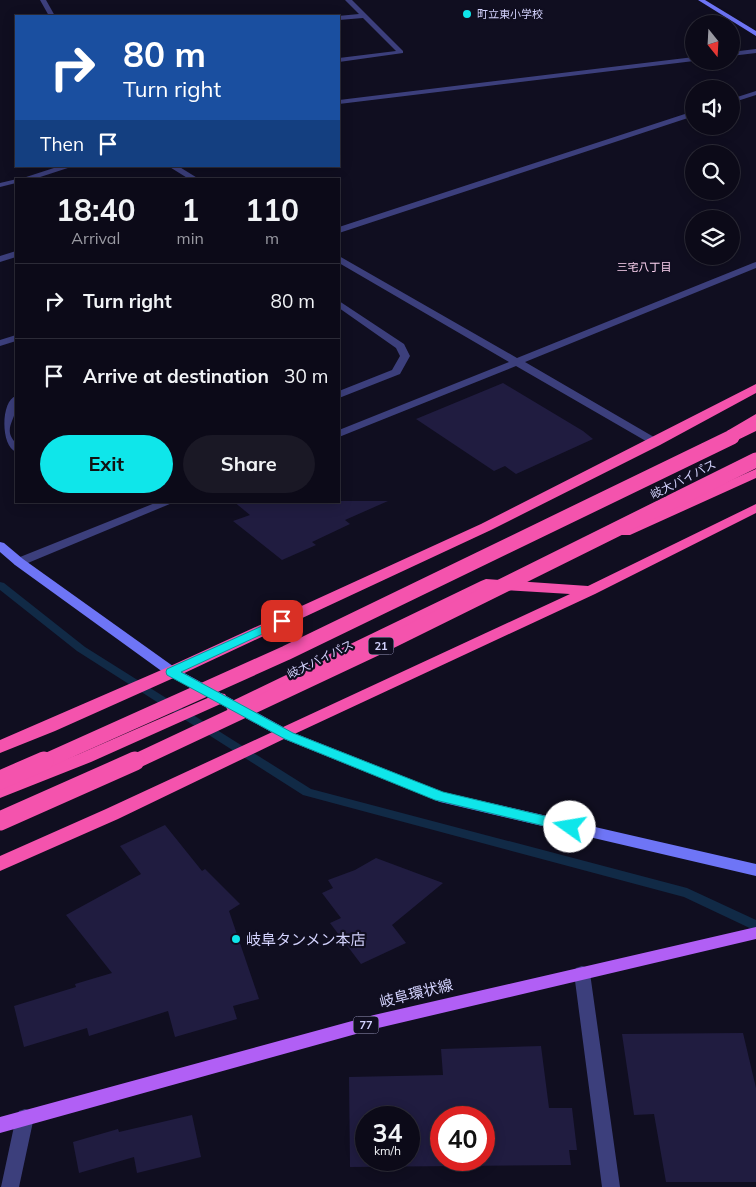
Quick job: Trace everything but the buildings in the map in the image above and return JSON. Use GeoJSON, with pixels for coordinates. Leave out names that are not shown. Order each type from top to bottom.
{"type":"FeatureCollection","features":[{"type":"Feature","properties":{"kind":"highway"},"geometry":{"type":"LineString","coordinates":[[0,747],[172,672],[486,526],[655,442],[756,388]]}},
{"type":"Feature","properties":{"kind":"highway"},"geometry":{"type":"LineString","coordinates":[[669,468],[756,418]]}},
{"type":"Feature","properties":{"kind":"highway","name":"岐大バイパス"},"geometry":{"type":"LineString","coordinates":[[0,780],[82,746],[275,658],[485,559],[756,425]]}},
{"type":"Feature","properties":{"kind":"highway","name":"岐大バイパス"},"geometry":{"type":"LineString","coordinates":[[0,821],[148,756],[314,678],[756,460]]}},
{"type":"Feature","properties":{"kind":"highway","name":"21"},"geometry":{"type":"LineString","coordinates":[[516,580],[756,473]]}},
{"type":"Feature","properties":{"kind":"highway"},"geometry":{"type":"LineString","coordinates":[[0,864],[112,814],[282,733],[590,591],[756,508]]}},
{"type":"Feature","properties":{"kind":"highway"},"geometry":{"type":"LineString","coordinates":[[234,707],[486,584],[590,591]]}},
{"type":"Feature","properties":{"kind":"highway"},"geometry":{"type":"LineString","coordinates":[[0,792],[84,758],[219,698]]}},
{"type":"Feature","properties":{"kind":"main road","name":"岐阜環状線"},"geometry":{"type":"LineString","coordinates":[[0,1125],[374,1022],[756,933]]}},
{"type":"Feature","properties":{"kind":"street"},"geometry":{"type":"LineString","coordinates":[[43,0],[51,15]]}},
{"type":"Feature","properties":{"kind":"street"},"geometry":{"type":"LineString","coordinates":[[340,60],[401,52],[348,0]]}},
{"type":"Feature","properties":{"kind":"street"},"geometry":{"type":"LineString","coordinates":[[702,0],[756,34]]}},
{"type":"Feature","properties":{"kind":"street"},"geometry":{"type":"LineString","coordinates":[[340,18],[363,16]]}},
{"type":"Feature","properties":{"kind":"street"},"geometry":{"type":"LineString","coordinates":[[740,53],[756,51]]}},
{"type":"Feature","properties":{"kind":"street"},"geometry":{"type":"LineString","coordinates":[[340,102],[685,60]]}},
{"type":"Feature","properties":{"kind":"street"},"geometry":{"type":"LineString","coordinates":[[740,98],[756,93]]}},
{"type":"Feature","properties":{"kind":"street"},"geometry":{"type":"LineString","coordinates":[[340,230],[685,116]]}},
{"type":"Feature","properties":{"kind":"street"},"geometry":{"type":"LineString","coordinates":[[28,178],[66,167]]}},
{"type":"Feature","properties":{"kind":"street"},"geometry":{"type":"LineString","coordinates":[[174,167],[193,178]]}},
{"type":"Feature","properties":{"kind":"street"},"geometry":{"type":"LineString","coordinates":[[0,185],[15,181]]}},
{"type":"Feature","properties":{"kind":"street"},"geometry":{"type":"LineString","coordinates":[[0,259],[15,254]]}},
{"type":"Feature","properties":{"kind":"street"},"geometry":{"type":"LineString","coordinates":[[340,261],[655,442]]}},
{"type":"Feature","properties":{"kind":"street"},"geometry":{"type":"LineString","coordinates":[[340,434],[756,265]]}},
{"type":"Feature","properties":{"kind":"street"},"geometry":{"type":"LineString","coordinates":[[340,306],[400,346],[405,356],[396,372],[340,395]]}},
{"type":"Feature","properties":{"kind":"street"},"geometry":{"type":"LineString","coordinates":[[0,343],[15,338]]}},
{"type":"Feature","properties":{"kind":"street"},"geometry":{"type":"LineString","coordinates":[[8,439],[4,425],[15,401]]}},
{"type":"Feature","properties":{"kind":"street"},"geometry":{"type":"LineString","coordinates":[[19,562],[166,503]]}},
{"type":"Feature","properties":{"kind":"street"},"geometry":{"type":"LineString","coordinates":[[0,546],[19,562],[172,672],[282,733],[440,797],[756,870]]}},
{"type":"Feature","properties":{"kind":"street"},"geometry":{"type":"LineString","coordinates":[[582,972],[611,1187]]}},
{"type":"Feature","properties":{"kind":"street"},"geometry":{"type":"LineString","coordinates":[[10,1187],[25,1117]]}},
{"type":"Feature","properties":{"kind":"waterway"},"geometry":{"type":"LineString","coordinates":[[0,585],[81,649],[307,792],[687,893],[756,926]]}},
{"type":"Feature","properties":{"kind":"place","name":"町立東小学校"},"geometry":{"type":"Point","coordinates":[467,14]}},
{"type":"Feature","properties":{"kind":"place","name":"岐阜タンメン本店"},"geometry":{"type":"Point","coordinates":[236,939]}},
{"type":"Feature","properties":{"kind":"district","name":"三宅八丁目"},"geometry":{"type":"Point","coordinates":[644,267]}},
{"type":"Feature","properties":{"kind":"route"},"geometry":{"type":"LineString","coordinates":[[282,621],[172,672],[289,736],[440,797],[570,827]]}}]}
